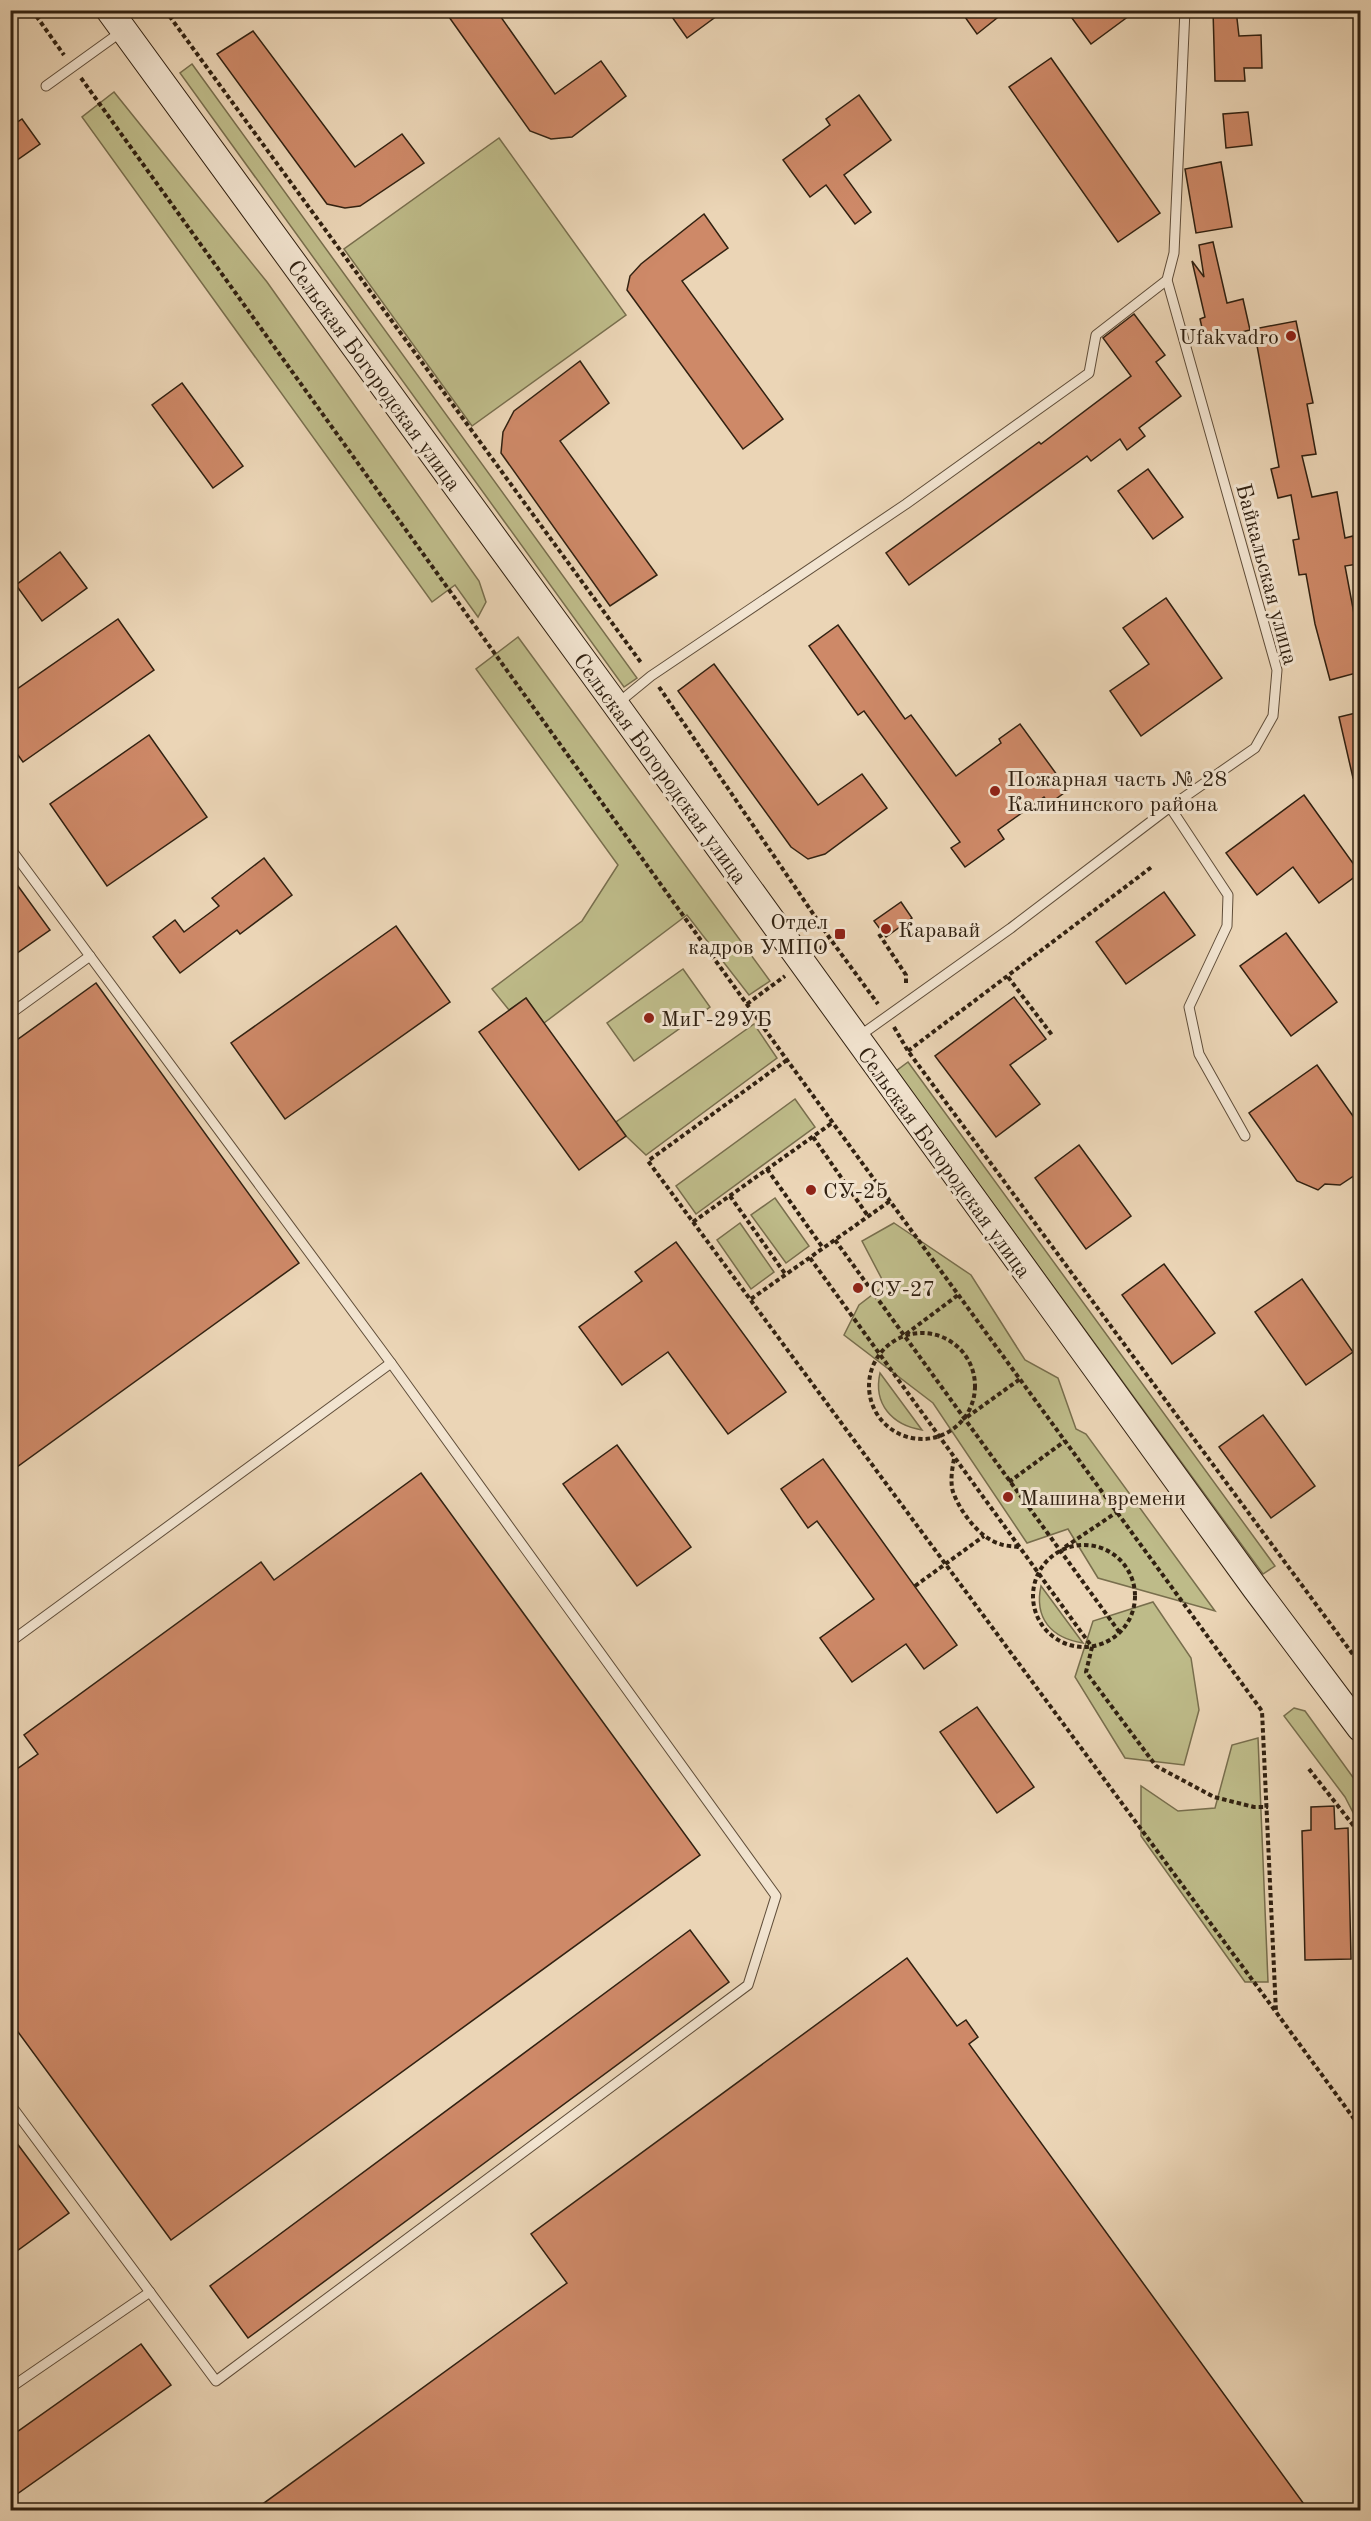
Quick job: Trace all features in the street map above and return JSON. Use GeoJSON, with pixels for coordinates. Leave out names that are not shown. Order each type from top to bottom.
{"type":"FeatureCollection","features":[{"type":"Feature","properties":{"kind":"main road","name":"Сельская Богородская улица"},"geometry":{"type":"LineString","coordinates":[[117,20],[1255,1588],[1360,1728]]}},
{"type":"Feature","properties":{"kind":"lane"},"geometry":{"type":"LineString","coordinates":[[616,705],[651,676],[906,504],[1089,373],[1096,335],[1167,280],[1174,254],[1185,10]]}},
{"type":"Feature","properties":{"kind":"lane"},"geometry":{"type":"LineString","coordinates":[[45,86],[73,67],[117,20]]}},
{"type":"Feature","properties":{"kind":"lane","name":"Байкальская улица"},"geometry":{"type":"LineString","coordinates":[[856,1038],[1011,928],[1170,807],[1255,748],[1273,716],[1277,670],[1167,280]]}},
{"type":"Feature","properties":{"kind":"lane"},"geometry":{"type":"LineString","coordinates":[[1170,807],[1228,895],[1227,926],[1189,1007],[1199,1054],[1245,1136]]}},
{"type":"Feature","properties":{"kind":"lane"},"geometry":{"type":"LineString","coordinates":[[10,848],[391,1363],[776,1896],[748,1985],[216,2381],[10,2104]]}},
{"type":"Feature","properties":{"kind":"lane"},"geometry":{"type":"LineString","coordinates":[[10,1014],[90,956]]}},
{"type":"Feature","properties":{"kind":"lane"},"geometry":{"type":"LineString","coordinates":[[10,1642],[391,1363]]}},
{"type":"Feature","properties":{"kind":"lane"},"geometry":{"type":"LineString","coordinates":[[10,2388],[150,2292]]}},
{"type":"Feature","properties":{"kind":"path"},"geometry":{"type":"LineString","coordinates":[[32,10],[832,1123],[1262,1711],[1276,2012]]}},
{"type":"Feature","properties":{"kind":"path"},"geometry":{"type":"LineString","coordinates":[[165,10],[651,676],[831,940],[887,1015],[908,1051],[1360,1664]]}},
{"type":"Feature","properties":{"kind":"path"},"geometry":{"type":"LineString","coordinates":[[908,1051],[1153,866]]}},
{"type":"Feature","properties":{"kind":"path"},"geometry":{"type":"LineString","coordinates":[[879,934],[906,975],[906,987]]}},
{"type":"Feature","properties":{"kind":"path"},"geometry":{"type":"LineString","coordinates":[[1008,977],[1052,1035]]}},
{"type":"Feature","properties":{"kind":"path"},"geometry":{"type":"LineString","coordinates":[[879,1006],[888,999]]}},
{"type":"Feature","properties":{"kind":"path"},"geometry":{"type":"LineString","coordinates":[[787,1060],[648,1161],[1360,2127]]}},
{"type":"Feature","properties":{"kind":"path"},"geometry":{"type":"LineString","coordinates":[[693,1222],[832,1123]]}},
{"type":"Feature","properties":{"kind":"path"},"geometry":{"type":"LineString","coordinates":[[813,1137],[868,1216]]}},
{"type":"Feature","properties":{"kind":"path"},"geometry":{"type":"LineString","coordinates":[[767,1169],[823,1248]]}},
{"type":"Feature","properties":{"kind":"path"},"geometry":{"type":"LineString","coordinates":[[730,1196],[786,1275]]}},
{"type":"Feature","properties":{"kind":"path"},"geometry":{"type":"LineString","coordinates":[[751,1299],[890,1201]]}},
{"type":"Feature","properties":{"kind":"path"},"geometry":{"type":"LineString","coordinates":[[835,1240],[1120,1633]]}},
{"type":"Feature","properties":{"kind":"path"},"geometry":{"type":"LineString","coordinates":[[810,1258],[1092,1647],[1086,1672],[1156,1766],[1214,1797],[1254,1807],[1268,1807]]}},
{"type":"Feature","properties":{"kind":"path"},"geometry":{"type":"LineString","coordinates":[[958,1295],[904,1335],[890,1342],[879,1353],[871,1368],[868,1385],[870,1402],[878,1417],[890,1429],[905,1437],[922,1440],[939,1437],[953,1430],[964,1419],[1020,1379]]}},
{"type":"Feature","properties":{"kind":"path"},"geometry":{"type":"LineString","coordinates":[[904,1335],[919,1332],[934,1334],[948,1339],[965,1355],[974,1375],[975,1391],[964,1419]]}},
{"type":"Feature","properties":{"kind":"path"},"geometry":{"type":"LineString","coordinates":[[1009,1482],[1065,1441]]}},
{"type":"Feature","properties":{"kind":"path"},"geometry":{"type":"LineString","coordinates":[[954,1458],[951,1474],[953,1490],[960,1506],[984,1536],[999,1544],[1018,1547]]}},
{"type":"Feature","properties":{"kind":"path"},"geometry":{"type":"LineString","coordinates":[[1059,1551],[1075,1546],[1091,1545],[1113,1555],[1130,1572],[1135,1588],[1135,1604],[1130,1620],[1120,1633],[1107,1642],[1092,1647],[1076,1647],[1060,1643],[1047,1633],[1038,1621],[1033,1606],[1032,1590],[1046,1561],[1059,1551],[1117,1512]]}},
{"type":"Feature","properties":{"kind":"path"},"geometry":{"type":"LineString","coordinates":[[915,1586],[984,1536]]}},
{"type":"Feature","properties":{"kind":"path"},"geometry":{"type":"LineString","coordinates":[[1309,1769],[1360,1834]]}},
{"type":"Feature","properties":{"kind":"shaded area"},"geometry":{"type":"Polygon","coordinates":[[[192,64],[637,678],[624,687],[180,73],[192,64]]]}},
{"type":"Feature","properties":{"kind":"shaded area"},"geometry":{"type":"Polygon","coordinates":[[[114,92],[267,282],[479,581],[486,602],[478,617],[455,585],[432,602],[82,117],[114,92]]]}},
{"type":"Feature","properties":{"kind":"shaded area"},"geometry":{"type":"Polygon","coordinates":[[[499,138],[626,315],[472,426],[344,249],[499,138]]]}},
{"type":"Feature","properties":{"kind":"shaded area"},"geometry":{"type":"Polygon","coordinates":[[[518,637],[770,981],[749,995],[687,915],[544,1023],[526,998],[509,1010],[492,989],[582,921],[618,865],[476,669],[518,637]]]}},
{"type":"Feature","properties":{"kind":"shaded area"},"geometry":{"type":"Polygon","coordinates":[[[683,969],[710,1007],[634,1061],[607,1023],[683,969]]]}},
{"type":"Feature","properties":{"kind":"shaded area"},"geometry":{"type":"Polygon","coordinates":[[[754,1024],[777,1058],[646,1155],[626,1136],[616,1122],[754,1024]]]}},
{"type":"Feature","properties":{"kind":"shaded area"},"geometry":{"type":"Polygon","coordinates":[[[908,1062],[1275,1566],[1263,1574],[896,1071],[908,1062]]]}},
{"type":"Feature","properties":{"kind":"shaded area"},"geometry":{"type":"Polygon","coordinates":[[[795,1099],[815,1127],[696,1214],[676,1186],[795,1099]]]}},
{"type":"Feature","properties":{"kind":"shaded area"},"geometry":{"type":"Polygon","coordinates":[[[775,1198],[809,1246],[786,1263],[751,1215],[775,1198]]]}},
{"type":"Feature","properties":{"kind":"shaded area"},"geometry":{"type":"Polygon","coordinates":[[[740,1223],[774,1272],[751,1289],[717,1240],[740,1223]]]}},
{"type":"Feature","properties":{"kind":"shaded area"},"geometry":{"type":"Polygon","coordinates":[[[894,1223],[971,1275],[1025,1360],[1058,1378],[1076,1429],[1086,1434],[1215,1611],[1098,1578],[1068,1529],[1027,1543],[933,1403],[844,1335],[859,1305],[885,1285],[862,1241],[894,1223]]]}},
{"type":"Feature","properties":{"kind":"shaded area"},"geometry":{"type":"Polygon","coordinates":[[[880,1373],[922,1430],[902,1423],[887,1411],[879,1394],[880,1373]]]}},
{"type":"Feature","properties":{"kind":"shaded area"},"geometry":{"type":"Polygon","coordinates":[[[1041,1586],[1083,1643],[1062,1636],[1047,1625],[1040,1608],[1041,1586]]]}},
{"type":"Feature","properties":{"kind":"shaded area"},"geometry":{"type":"Polygon","coordinates":[[[1153,1602],[1191,1658],[1199,1710],[1184,1765],[1125,1758],[1075,1677],[1093,1621],[1153,1602]]]}},
{"type":"Feature","properties":{"kind":"shaded area"},"geometry":{"type":"Polygon","coordinates":[[[1294,1708],[1305,1711],[1360,1787],[1360,1826],[1345,1797],[1284,1716],[1294,1708]]]}},
{"type":"Feature","properties":{"kind":"shaded area"},"geometry":{"type":"Polygon","coordinates":[[[1258,1738],[1268,1982],[1245,1982],[1141,1836],[1141,1786],[1178,1811],[1215,1808],[1232,1745],[1258,1738]]]}},
{"type":"Feature","properties":{"kind":"building"},"geometry":{"type":"Polygon","coordinates":[[[444,10],[496,10],[555,94],[601,61],[626,96],[572,137],[551,139],[530,131],[444,10]]]}},
{"type":"Feature","properties":{"kind":"building"},"geometry":{"type":"Polygon","coordinates":[[[667,10],[725,10],[687,38],[667,10]]]}},
{"type":"Feature","properties":{"kind":"building"},"geometry":{"type":"Polygon","coordinates":[[[960,10],[1007,10],[977,34],[960,10]]]}},
{"type":"Feature","properties":{"kind":"building"},"geometry":{"type":"Polygon","coordinates":[[[1066,10],[1137,10],[1091,44],[1066,10]]]}},
{"type":"Feature","properties":{"kind":"building"},"geometry":{"type":"Polygon","coordinates":[[[1213,10],[1236,10],[1239,36],[1261,35],[1262,68],[1244,68],[1245,81],[1215,81],[1213,10]]]}},
{"type":"Feature","properties":{"kind":"building"},"geometry":{"type":"Polygon","coordinates":[[[253,31],[355,167],[402,134],[424,163],[360,206],[345,208],[327,204],[217,54],[253,31]]]}},
{"type":"Feature","properties":{"kind":"building"},"geometry":{"type":"Polygon","coordinates":[[[1051,58],[1160,213],[1118,242],[1009,87],[1051,58]]]}},
{"type":"Feature","properties":{"kind":"building"},"geometry":{"type":"Polygon","coordinates":[[[859,95],[891,140],[844,175],[871,212],[855,224],[826,185],[810,197],[783,160],[830,125],[826,119],[859,95]]]}},
{"type":"Feature","properties":{"kind":"building"},"geometry":{"type":"Polygon","coordinates":[[[1248,112],[1252,145],[1226,148],[1223,114],[1248,112]]]}},
{"type":"Feature","properties":{"kind":"building"},"geometry":{"type":"Polygon","coordinates":[[[22,119],[40,144],[10,165],[10,127],[22,119]]]}},
{"type":"Feature","properties":{"kind":"building"},"geometry":{"type":"Polygon","coordinates":[[[1221,162],[1232,227],[1196,233],[1185,169],[1221,162]]]}},
{"type":"Feature","properties":{"kind":"building"},"geometry":{"type":"Polygon","coordinates":[[[704,214],[728,248],[682,281],[783,419],[743,449],[627,290],[630,276],[641,264],[704,214]]]}},
{"type":"Feature","properties":{"kind":"building"},"geometry":{"type":"Polygon","coordinates":[[[1213,242],[1227,303],[1243,299],[1250,330],[1205,341],[1200,319],[1205,317],[1192,261],[1204,277],[1199,245],[1213,242]]]}},
{"type":"Feature","properties":{"kind":"building"},"geometry":{"type":"Polygon","coordinates":[[[1134,314],[1165,355],[1156,362],[1181,396],[1139,428],[1145,436],[1127,450],[1120,439],[1091,461],[1087,456],[909,585],[886,553],[1039,442],[1041,444],[1131,376],[1103,338],[1134,314]]]}},
{"type":"Feature","properties":{"kind":"building"},"geometry":{"type":"Polygon","coordinates":[[[1296,321],[1313,403],[1307,404],[1316,454],[1302,456],[1312,497],[1337,492],[1345,538],[1353,536],[1358,564],[1345,566],[1358,635],[1360,634],[1360,672],[1330,680],[1315,624],[1306,574],[1299,575],[1293,540],[1299,539],[1291,495],[1278,498],[1271,469],[1279,467],[1254,329],[1296,321]]]}},
{"type":"Feature","properties":{"kind":"building"},"geometry":{"type":"Polygon","coordinates":[[[580,361],[609,403],[560,441],[657,575],[610,606],[501,453],[503,432],[514,411],[580,361]]]}},
{"type":"Feature","properties":{"kind":"building"},"geometry":{"type":"Polygon","coordinates":[[[182,383],[243,466],[213,488],[152,405],[182,383]]]}},
{"type":"Feature","properties":{"kind":"building"},"geometry":{"type":"Polygon","coordinates":[[[1148,469],[1183,517],[1153,539],[1118,491],[1148,469]]]}},
{"type":"Feature","properties":{"kind":"building"},"geometry":{"type":"Polygon","coordinates":[[[60,552],[87,588],[42,621],[16,585],[60,552]]]}},
{"type":"Feature","properties":{"kind":"building"},"geometry":{"type":"Polygon","coordinates":[[[1166,598],[1222,678],[1141,736],[1110,691],[1149,664],[1123,628],[1166,598]]]}},
{"type":"Feature","properties":{"kind":"building"},"geometry":{"type":"Polygon","coordinates":[[[118,619],[154,670],[23,762],[10,744],[10,694],[118,619]]]}},
{"type":"Feature","properties":{"kind":"building"},"geometry":{"type":"Polygon","coordinates":[[[838,625],[905,719],[911,715],[956,776],[1001,743],[999,739],[1020,724],[1068,790],[1049,804],[1044,797],[998,830],[1004,839],[965,867],[951,848],[960,842],[864,711],[858,715],[809,646],[838,625]]]}},
{"type":"Feature","properties":{"kind":"building"},"geometry":{"type":"Polygon","coordinates":[[[714,664],[818,805],[862,774],[887,808],[825,854],[808,859],[791,847],[678,691],[714,664]]]}},
{"type":"Feature","properties":{"kind":"building"},"geometry":{"type":"Polygon","coordinates":[[[1360,712],[1360,777],[1353,778],[1339,717],[1360,712]]]}},
{"type":"Feature","properties":{"kind":"building"},"geometry":{"type":"Polygon","coordinates":[[[149,735],[207,817],[107,886],[50,804],[149,735]]]}},
{"type":"Feature","properties":{"kind":"building"},"geometry":{"type":"Polygon","coordinates":[[[1304,795],[1360,873],[1319,903],[1293,867],[1257,895],[1226,853],[1304,795]]]}},
{"type":"Feature","properties":{"kind":"building"},"geometry":{"type":"Polygon","coordinates":[[[264,858],[292,895],[240,934],[237,930],[180,973],[153,937],[175,920],[184,932],[219,906],[212,898],[264,858]]]}},
{"type":"Feature","properties":{"kind":"building"},"geometry":{"type":"Polygon","coordinates":[[[10,875],[50,930],[10,958],[10,875]]]}},
{"type":"Feature","properties":{"kind":"building"},"geometry":{"type":"Polygon","coordinates":[[[1164,892],[1195,935],[1126,984],[1096,942],[1164,892]]]}},
{"type":"Feature","properties":{"kind":"building"},"geometry":{"type":"Polygon","coordinates":[[[901,902],[912,918],[886,937],[874,921],[901,902]]]}},
{"type":"Feature","properties":{"kind":"building"},"geometry":{"type":"Polygon","coordinates":[[[396,926],[450,1002],[285,1119],[231,1043],[396,926]]]}},
{"type":"Feature","properties":{"kind":"building"},"geometry":{"type":"Polygon","coordinates":[[[1286,933],[1337,1002],[1291,1036],[1240,966],[1286,933]]]}},
{"type":"Feature","properties":{"kind":"building"},"geometry":{"type":"Polygon","coordinates":[[[96,983],[299,1263],[10,1472],[10,1045],[96,983]]]}},
{"type":"Feature","properties":{"kind":"building"},"geometry":{"type":"Polygon","coordinates":[[[1014,997],[1046,1039],[1010,1065],[1040,1104],[996,1137],[935,1056],[1014,997]]]}},
{"type":"Feature","properties":{"kind":"building"},"geometry":{"type":"Polygon","coordinates":[[[526,998],[626,1136],[579,1170],[479,1032],[526,998]]]}},
{"type":"Feature","properties":{"kind":"building"},"geometry":{"type":"Polygon","coordinates":[[[1317,1065],[1360,1126],[1360,1158],[1355,1175],[1340,1185],[1325,1184],[1318,1190],[1297,1181],[1249,1113],[1317,1065]]]}},
{"type":"Feature","properties":{"kind":"building"},"geometry":{"type":"Polygon","coordinates":[[[1079,1145],[1131,1216],[1086,1249],[1035,1178],[1079,1145]]]}},
{"type":"Feature","properties":{"kind":"building"},"geometry":{"type":"Polygon","coordinates":[[[676,1242],[786,1392],[728,1434],[668,1352],[622,1385],[579,1327],[642,1281],[635,1272],[676,1242]]]}},
{"type":"Feature","properties":{"kind":"building"},"geometry":{"type":"Polygon","coordinates":[[[1164,1264],[1215,1333],[1172,1364],[1122,1295],[1164,1264]]]}},
{"type":"Feature","properties":{"kind":"building"},"geometry":{"type":"Polygon","coordinates":[[[1302,1279],[1353,1352],[1306,1385],[1255,1312],[1302,1279]]]}},
{"type":"Feature","properties":{"kind":"building"},"geometry":{"type":"Polygon","coordinates":[[[1263,1415],[1315,1486],[1271,1518],[1219,1447],[1263,1415]]]}},
{"type":"Feature","properties":{"kind":"building"},"geometry":{"type":"Polygon","coordinates":[[[617,1445],[691,1547],[637,1586],[563,1484],[617,1445]]]}},
{"type":"Feature","properties":{"kind":"building"},"geometry":{"type":"Polygon","coordinates":[[[823,1459],[957,1645],[924,1669],[906,1644],[852,1682],[820,1638],[874,1599],[817,1521],[808,1528],[781,1489],[823,1459]]]}},
{"type":"Feature","properties":{"kind":"building"},"geometry":{"type":"Polygon","coordinates":[[[421,1473],[700,1855],[171,2240],[10,2021],[10,1774],[38,1754],[24,1735],[261,1562],[274,1580],[421,1473]]]}},
{"type":"Feature","properties":{"kind":"building"},"geometry":{"type":"Polygon","coordinates":[[[977,1707],[1034,1787],[997,1813],[940,1732],[977,1707]]]}},
{"type":"Feature","properties":{"kind":"building"},"geometry":{"type":"Polygon","coordinates":[[[1334,1806],[1335,1829],[1348,1828],[1351,1959],[1305,1960],[1302,1831],[1311,1830],[1311,1807],[1334,1806]]]}},
{"type":"Feature","properties":{"kind":"building"},"geometry":{"type":"Polygon","coordinates":[[[690,1930],[729,1982],[248,2338],[210,2286],[690,1930]]]}},
{"type":"Feature","properties":{"kind":"building"},"geometry":{"type":"Polygon","coordinates":[[[907,1958],[957,2026],[966,2020],[978,2037],[969,2044],[1309,2511],[253,2511],[567,2283],[531,2234],[907,1958]]]}},
{"type":"Feature","properties":{"kind":"building"},"geometry":{"type":"Polygon","coordinates":[[[10,2134],[69,2213],[10,2256],[10,2134]]]}},
{"type":"Feature","properties":{"kind":"building"},"geometry":{"type":"Polygon","coordinates":[[[141,2344],[171,2385],[10,2499],[10,2437],[141,2344]]]}},
{"type":"Feature","properties":{"kind":"place","name":"Ufakvadro"},"geometry":{"type":"Point","coordinates":[1291,336]}},
{"type":"Feature","properties":{"kind":"place","name":"Пожарная часть № 28 Калининского района"},"geometry":{"type":"Point","coordinates":[995,791]}},
{"type":"Feature","properties":{"kind":"place","name":"Каравай"},"geometry":{"type":"Point","coordinates":[886,929]}},
{"type":"Feature","properties":{"kind":"place","name":"Отдел кадров УМПО"},"geometry":{"type":"Point","coordinates":[840,934]}},
{"type":"Feature","properties":{"kind":"place","name":"МиГ-29УБ"},"geometry":{"type":"Point","coordinates":[649,1018]}},
{"type":"Feature","properties":{"kind":"place","name":"СУ-25"},"geometry":{"type":"Point","coordinates":[811,1190]}},
{"type":"Feature","properties":{"kind":"place","name":"СУ-27"},"geometry":{"type":"Point","coordinates":[858,1288]}},
{"type":"Feature","properties":{"kind":"place","name":"Машина времени"},"geometry":{"type":"Point","coordinates":[1008,1497]}}]}
